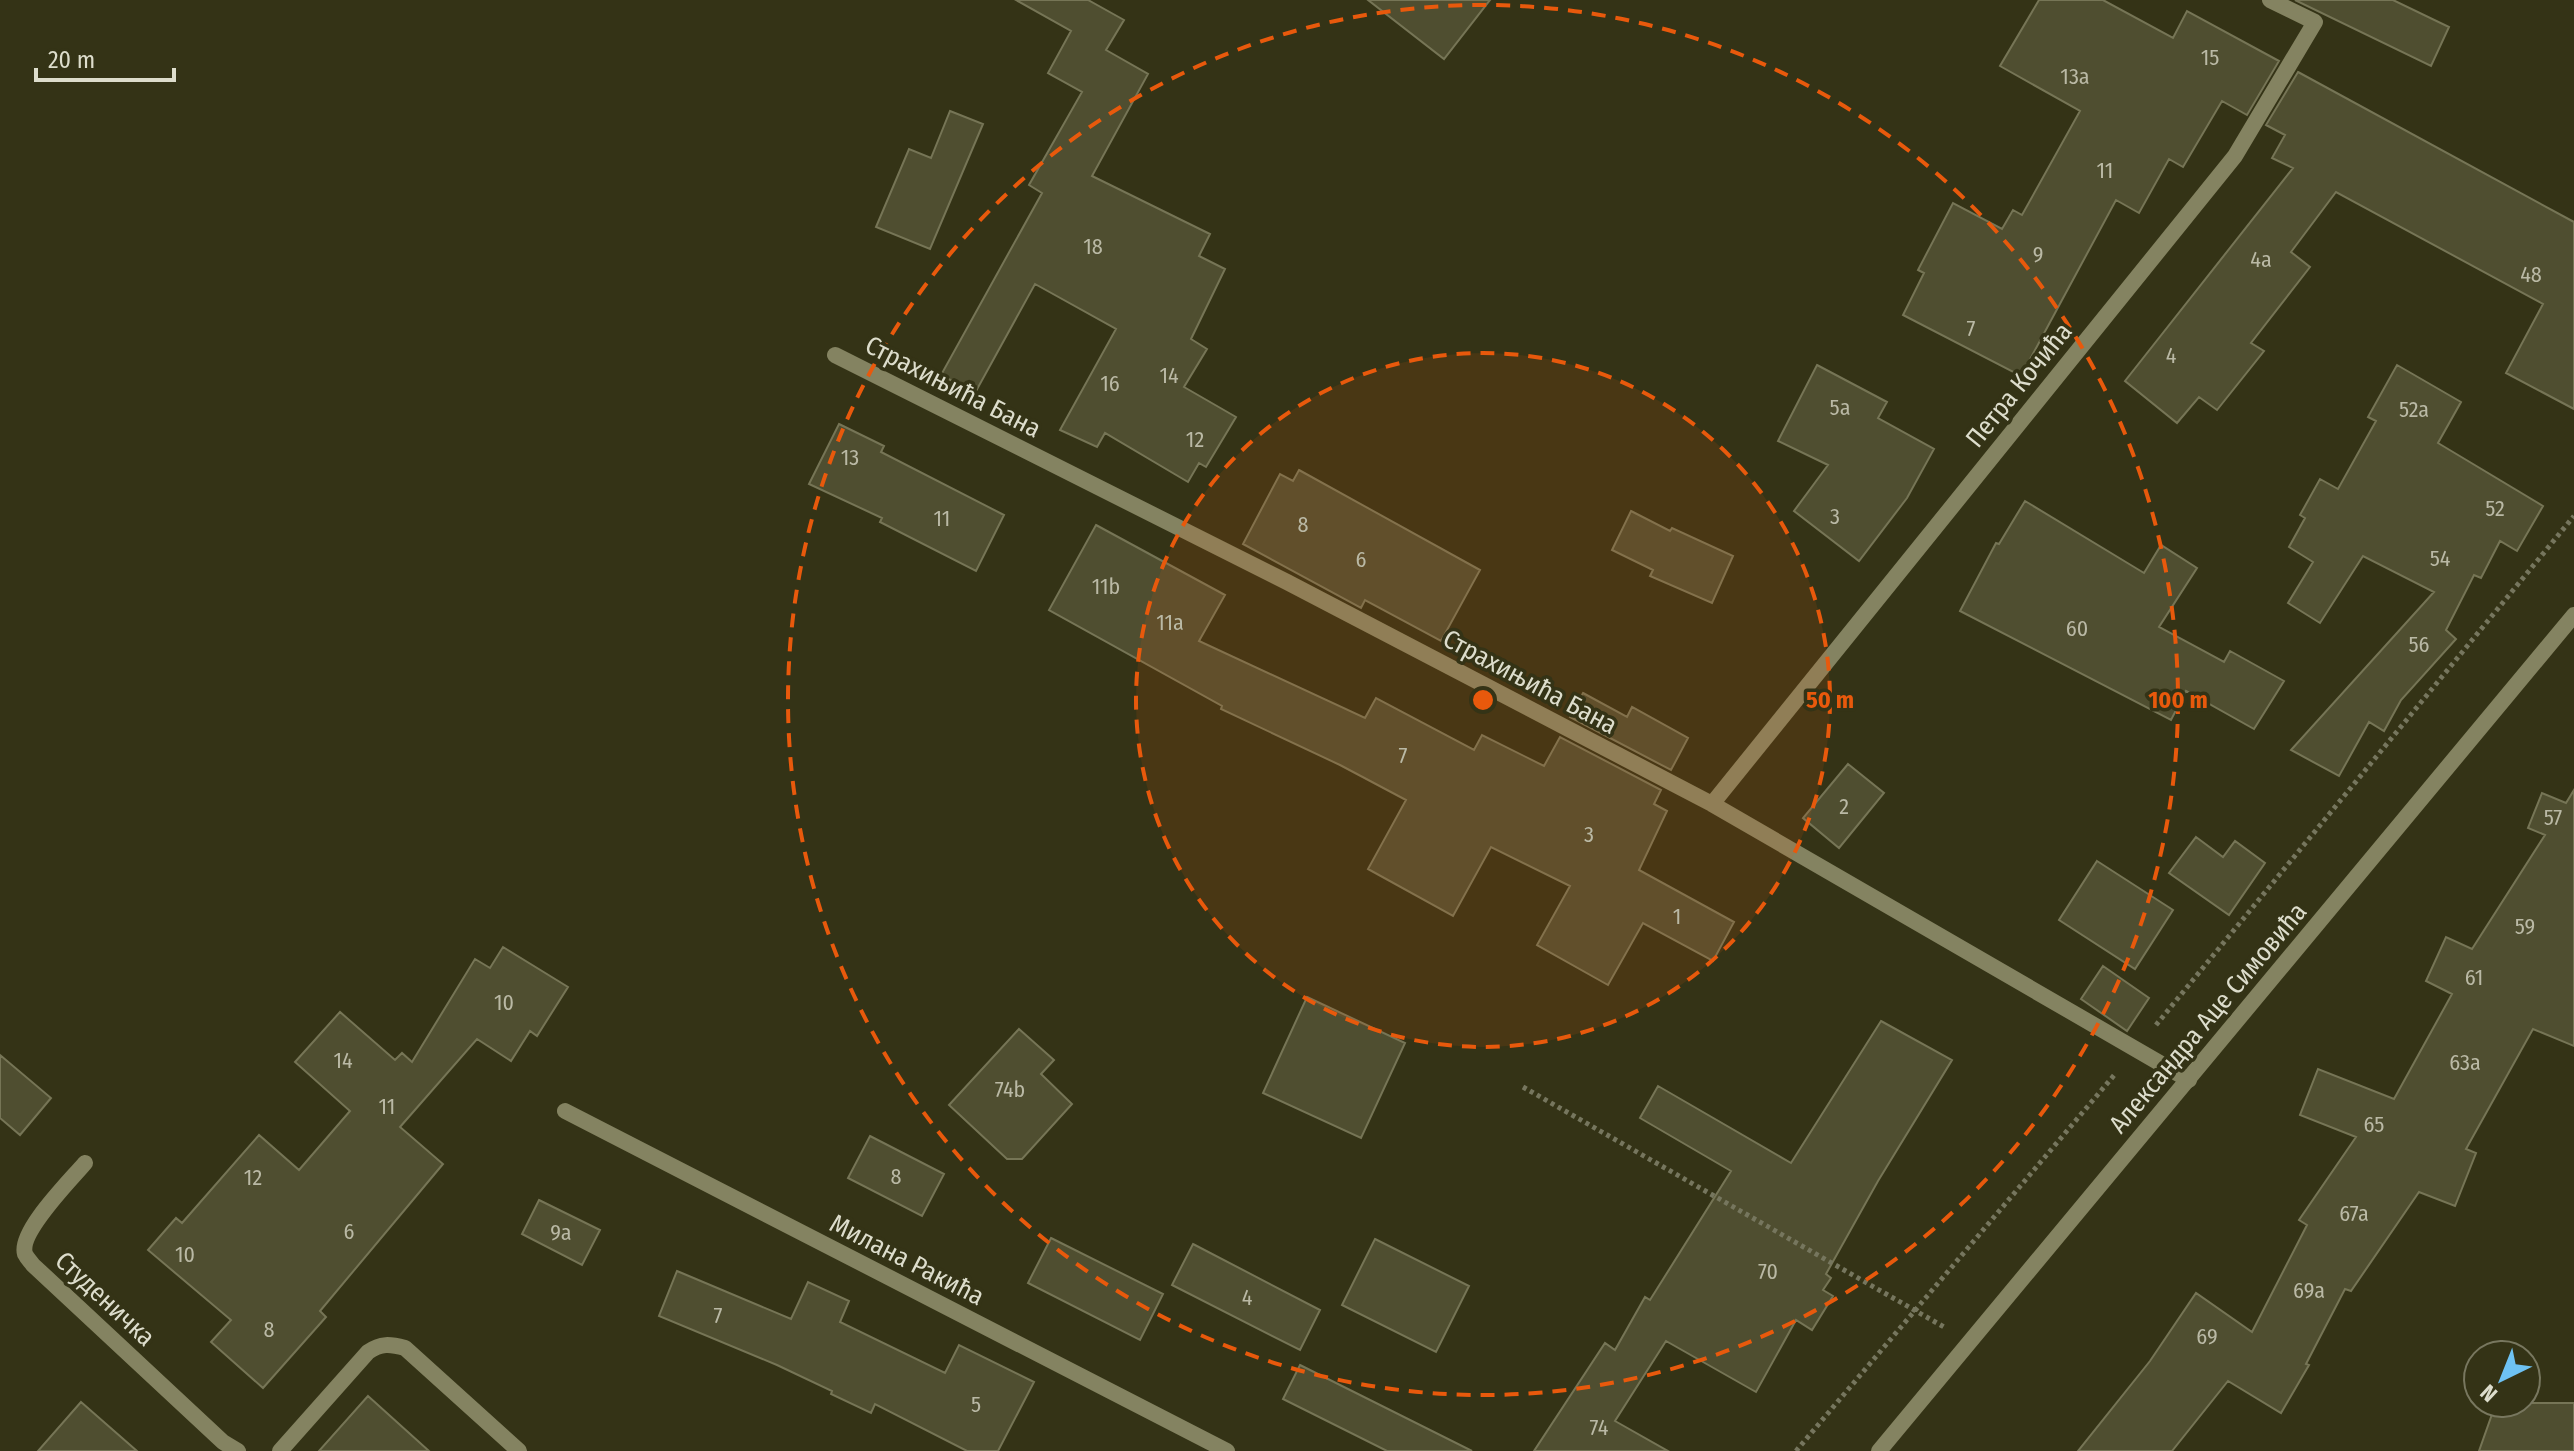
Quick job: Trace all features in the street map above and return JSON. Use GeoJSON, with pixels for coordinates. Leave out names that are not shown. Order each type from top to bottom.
{"type":"FeatureCollection","features":[{"type":"Feature","properties":{"kind":"street","name":"Петра Кочића"},"geometry":{"type":"LineString","coordinates":[[1712,804],[2235,156],[2315,22],[2270,0]]}},
{"type":"Feature","properties":{"kind":"street","name":"Страхињића Бана"},"geometry":{"type":"LineString","coordinates":[[835,355],[1287,582],[1712,804],[2189,1080]]}},
{"type":"Feature","properties":{"kind":"street","name":"Александра Аце Симовића"},"geometry":{"type":"LineString","coordinates":[[1879,1451],[2574,615]]}},
{"type":"Feature","properties":{"kind":"street","name":"Милана Ракића"},"geometry":{"type":"LineString","coordinates":[[565,1111],[1227,1451]]}},
{"type":"Feature","properties":{"kind":"street","name":"Студеничка"},"geometry":{"type":"LineString","coordinates":[[85,1163],[33,1225],[26,1240],[25,1253],[33,1265],[223,1442],[238,1451]]}},
{"type":"Feature","properties":{"kind":"street"},"geometry":{"type":"LineString","coordinates":[[280,1451],[368,1352],[378,1345],[390,1344],[405,1348],[519,1451]]}},
{"type":"Feature","properties":{"kind":"path"},"geometry":{"type":"LineString","coordinates":[[1796,1451],[2136,1050],[2574,516]]}},
{"type":"Feature","properties":{"kind":"path"},"geometry":{"type":"LineString","coordinates":[[1523,1087],[1969,1341]]}},
{"type":"Feature","properties":{"kind":"building"},"geometry":{"type":"Polygon","coordinates":[[[1016,0],[1088,0],[1124,20],[1106,50],[1148,74],[1092,176],[1210,234],[1199,256],[1225,269],[1191,339],[1207,349],[1184,387],[1236,417],[1206,467],[1199,463],[1188,482],[1105,433],[1097,447],[1060,430],[1116,329],[1035,284],[975,393],[941,375],[1042,193],[1029,185],[1082,92],[1048,73],[1071,31],[1016,0]]]}},
{"type":"Feature","properties":{"kind":"building"},"geometry":{"type":"Polygon","coordinates":[[[1368,0],[1490,0],[1444,59],[1368,0]]]}},
{"type":"Feature","properties":{"kind":"building"},"geometry":{"type":"Polygon","coordinates":[[[2039,0],[2103,0],[2173,38],[2187,11],[2279,61],[2247,115],[2222,101],[2183,167],[2169,159],[2139,213],[2116,200],[2021,376],[1903,315],[1924,273],[1918,270],[1953,203],[2002,229],[2013,210],[2022,215],[2080,111],[2000,66],[2039,0]]]}},
{"type":"Feature","properties":{"kind":"building"},"geometry":{"type":"Polygon","coordinates":[[[2295,0],[2393,0],[2449,27],[2431,66],[2295,0]]]}},
{"type":"Feature","properties":{"kind":"building"},"geometry":{"type":"Polygon","coordinates":[[[2298,72],[2574,222],[2574,409],[2506,373],[2543,304],[2336,192],[2291,252],[2310,267],[2251,343],[2264,351],[2217,410],[2199,397],[2177,423],[2125,381],[2293,168],[2272,158],[2285,135],[2266,125],[2298,72]]]}},
{"type":"Feature","properties":{"kind":"building"},"geometry":{"type":"Polygon","coordinates":[[[950,111],[983,124],[930,249],[876,227],[909,149],[931,158],[950,111]]]}},
{"type":"Feature","properties":{"kind":"building"},"geometry":{"type":"Polygon","coordinates":[[[1817,365],[1887,402],[1878,418],[1934,449],[1907,498],[1859,561],[1794,511],[1828,465],[1778,441],[1817,365]]]}},
{"type":"Feature","properties":{"kind":"building"},"geometry":{"type":"Polygon","coordinates":[[[2397,365],[2461,402],[2438,443],[2543,506],[2517,551],[2500,541],[2481,578],[2474,575],[2446,630],[2456,639],[2401,700],[2384,731],[2369,722],[2339,776],[2291,750],[2434,592],[2363,556],[2320,623],[2288,603],[2313,562],[2289,547],[2305,518],[2300,515],[2320,479],[2338,489],[2376,421],[2368,417],[2397,365]]]}},
{"type":"Feature","properties":{"kind":"building"},"geometry":{"type":"Polygon","coordinates":[[[839,424],[884,446],[881,452],[1004,515],[976,571],[880,522],[882,518],[809,484],[839,424]]]}},
{"type":"Feature","properties":{"kind":"building"},"geometry":{"type":"Polygon","coordinates":[[[1299,470],[1480,570],[1441,641],[1365,600],[1361,608],[1243,544],[1280,474],[1293,481],[1299,470]]]}},
{"type":"Feature","properties":{"kind":"building"},"geometry":{"type":"Polygon","coordinates":[[[2025,501],[2144,573],[2161,545],[2197,568],[2159,627],[2224,662],[2230,651],[2284,681],[2254,729],[2186,691],[2171,720],[1960,611],[1996,543],[1999,544],[2025,501]]]}},
{"type":"Feature","properties":{"kind":"building"},"geometry":{"type":"Polygon","coordinates":[[[1631,511],[1670,531],[1672,528],[1733,556],[1712,603],[1650,576],[1653,570],[1612,550],[1631,511]]]}},
{"type":"Feature","properties":{"kind":"building"},"geometry":{"type":"Polygon","coordinates":[[[1096,525],[1225,595],[1199,641],[1365,718],[1376,698],[1474,750],[1482,735],[1544,766],[1560,737],[1661,790],[1654,804],[1667,811],[1639,870],[1734,922],[1713,961],[1643,923],[1608,985],[1537,945],[1570,886],[1491,847],[1453,916],[1368,869],[1406,800],[1221,709],[1222,706],[1049,610],[1096,525]]]}},
{"type":"Feature","properties":{"kind":"building"},"geometry":{"type":"Polygon","coordinates":[[[1583,693],[1627,717],[1632,707],[1688,738],[1671,770],[1570,717],[1583,693]]]}},
{"type":"Feature","properties":{"kind":"building"},"geometry":{"type":"Polygon","coordinates":[[[1848,764],[1884,793],[1839,848],[1803,818],[1848,764]]]}},
{"type":"Feature","properties":{"kind":"building"},"geometry":{"type":"Polygon","coordinates":[[[2574,790],[2574,1046],[2533,1029],[2466,1149],[2476,1153],[2455,1206],[2419,1192],[2351,1291],[2345,1289],[2306,1364],[2309,1365],[2281,1413],[2228,1381],[2172,1451],[2078,1451],[2150,1361],[2196,1293],[2252,1332],[2307,1225],[2299,1220],[2356,1137],[2300,1115],[2318,1069],[2394,1099],[2452,994],[2426,981],[2446,937],[2472,949],[2545,835],[2528,828],[2542,793],[2566,803],[2574,790]]]}},
{"type":"Feature","properties":{"kind":"building"},"geometry":{"type":"Polygon","coordinates":[[[2196,837],[2223,857],[2235,841],[2265,863],[2229,915],[2169,873],[2196,837]]]}},
{"type":"Feature","properties":{"kind":"building"},"geometry":{"type":"Polygon","coordinates":[[[2097,861],[2173,910],[2135,969],[2059,920],[2097,861]]]}},
{"type":"Feature","properties":{"kind":"building"},"geometry":{"type":"Polygon","coordinates":[[[503,947],[568,987],[537,1036],[530,1031],[511,1061],[477,1039],[400,1127],[443,1164],[320,1311],[326,1317],[263,1388],[211,1342],[231,1320],[148,1250],[176,1218],[182,1223],[259,1135],[299,1170],[350,1111],[295,1062],[340,1012],[395,1060],[402,1053],[412,1062],[475,959],[490,968],[503,947]]]}},
{"type":"Feature","properties":{"kind":"building"},"geometry":{"type":"Polygon","coordinates":[[[2103,966],[2149,998],[2127,1031],[2081,999],[2103,966]]]}},
{"type":"Feature","properties":{"kind":"building"},"geometry":{"type":"Polygon","coordinates":[[[1307,997],[1405,1043],[1361,1138],[1263,1093],[1307,997]]]}},
{"type":"Feature","properties":{"kind":"building"},"geometry":{"type":"Polygon","coordinates":[[[1881,1021],[1952,1060],[1826,1274],[1831,1278],[1823,1290],[1833,1296],[1812,1330],[1796,1320],[1756,1392],[1666,1341],[1615,1421],[1668,1451],[1534,1451],[1605,1343],[1615,1350],[1645,1297],[1650,1300],[1731,1171],[1640,1118],[1658,1086],[1791,1163],[1881,1021]]]}},
{"type":"Feature","properties":{"kind":"building"},"geometry":{"type":"Polygon","coordinates":[[[1019,1029],[1054,1060],[1041,1074],[1072,1104],[1022,1159],[1007,1159],[949,1105],[1019,1029]]]}},
{"type":"Feature","properties":{"kind":"building"},"geometry":{"type":"Polygon","coordinates":[[[0,1055],[51,1098],[20,1135],[0,1118],[0,1055]]]}},
{"type":"Feature","properties":{"kind":"building"},"geometry":{"type":"Polygon","coordinates":[[[870,1136],[944,1174],[922,1216],[848,1178],[870,1136]]]}},
{"type":"Feature","properties":{"kind":"building"},"geometry":{"type":"Polygon","coordinates":[[[539,1200],[600,1230],[582,1265],[522,1234],[539,1200]]]}},
{"type":"Feature","properties":{"kind":"building"},"geometry":{"type":"Polygon","coordinates":[[[1051,1238],[1163,1294],[1140,1340],[1028,1283],[1051,1238]]]}},
{"type":"Feature","properties":{"kind":"building"},"geometry":{"type":"Polygon","coordinates":[[[1375,1239],[1469,1286],[1436,1352],[1342,1305],[1375,1239]]]}},
{"type":"Feature","properties":{"kind":"building"},"geometry":{"type":"Polygon","coordinates":[[[1193,1244],[1320,1310],[1300,1350],[1172,1285],[1193,1244]]]}},
{"type":"Feature","properties":{"kind":"building"},"geometry":{"type":"Polygon","coordinates":[[[677,1271],[791,1319],[808,1282],[849,1301],[840,1322],[945,1373],[959,1345],[1034,1382],[998,1451],[967,1451],[875,1404],[871,1413],[777,1365],[659,1316],[677,1271]]]}},
{"type":"Feature","properties":{"kind":"building"},"geometry":{"type":"Polygon","coordinates":[[[1300,1365],[1472,1451],[1387,1451],[1283,1399],[1300,1365]]]}},
{"type":"Feature","properties":{"kind":"building"},"geometry":{"type":"Polygon","coordinates":[[[368,1396],[429,1451],[319,1451],[368,1396]]]}},
{"type":"Feature","properties":{"kind":"building"},"geometry":{"type":"Polygon","coordinates":[[[81,1402],[137,1451],[38,1451],[81,1402]]]}},
{"type":"Feature","properties":{"kind":"building"},"geometry":{"type":"Polygon","coordinates":[[[2542,1403],[2574,1403],[2574,1451],[2479,1451],[2490,1419],[2542,1419],[2542,1403]]]}}]}
